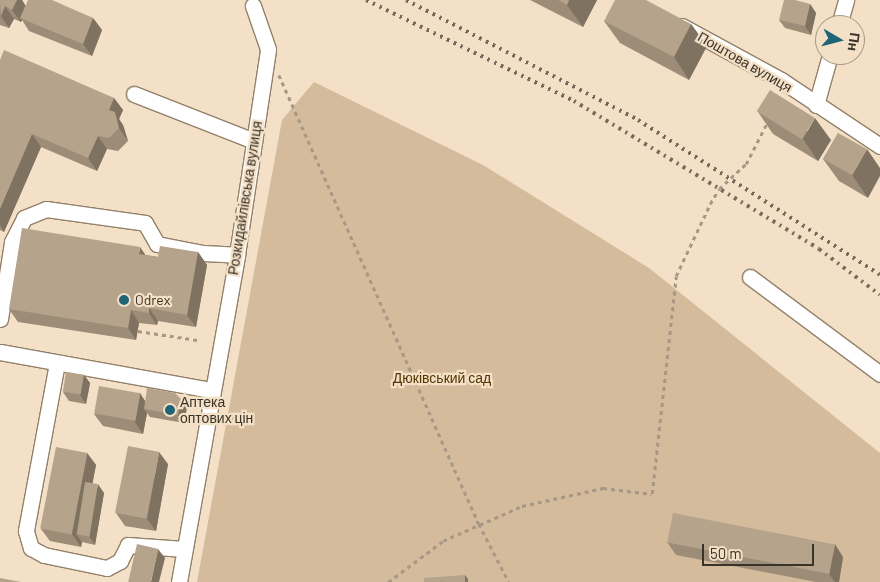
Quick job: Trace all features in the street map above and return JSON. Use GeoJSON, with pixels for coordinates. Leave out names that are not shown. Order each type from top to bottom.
{"type":"FeatureCollection","features":[{"type":"Feature","properties":{"kind":"street"},"geometry":{"type":"LineString","coordinates":[[842,15],[846,0]]}},
{"type":"Feature","properties":{"kind":"street","name":"Розкидайлівська вулиця"},"geometry":{"type":"LineString","coordinates":[[179,582],[237,255],[268,48],[253,6]]}},
{"type":"Feature","properties":{"kind":"street","name":"Поштова вулиця"},"geometry":{"type":"LineString","coordinates":[[665,17],[781,80],[880,146]]}},
{"type":"Feature","properties":{"kind":"street"},"geometry":{"type":"LineString","coordinates":[[816,105],[827,65]]}},
{"type":"Feature","properties":{"kind":"street"},"geometry":{"type":"LineString","coordinates":[[134,94],[254,141]]}},
{"type":"Feature","properties":{"kind":"street"},"geometry":{"type":"LineString","coordinates":[[0,319],[12,242],[24,218],[46,209],[145,223],[156,244],[203,253],[237,255]]}},
{"type":"Feature","properties":{"kind":"street"},"geometry":{"type":"LineString","coordinates":[[750,277],[880,374]]}},
{"type":"Feature","properties":{"kind":"street"},"geometry":{"type":"LineString","coordinates":[[0,352],[212,390]]}},
{"type":"Feature","properties":{"kind":"street"},"geometry":{"type":"LineString","coordinates":[[57,363],[26,531],[30,548],[44,555],[107,568],[120,561],[128,545],[184,549]]}},
{"type":"Feature","properties":{"kind":"path"},"geometry":{"type":"LineString","coordinates":[[268,48],[479,524],[509,582]]}},
{"type":"Feature","properties":{"kind":"path"},"geometry":{"type":"LineString","coordinates":[[388,582],[443,541],[522,506],[603,488],[652,494],[676,276],[710,204],[719,189],[746,164],[771,115]]}},
{"type":"Feature","properties":{"kind":"path"},"geometry":{"type":"LineString","coordinates":[[138,331],[197,340]]}},
{"type":"Feature","properties":{"kind":"green space","name":"Дюківський сад"},"geometry":{"type":"Polygon","coordinates":[[[314,82],[483,165],[649,268],[880,453],[880,582],[197,582],[282,120],[314,82]]]}},
{"type":"Feature","properties":{"kind":"building"},"geometry":{"type":"Polygon","coordinates":[[[0,0],[17,0],[12,10],[5,6],[1,16],[0,0]]]}},
{"type":"Feature","properties":{"kind":"building"},"geometry":{"type":"Polygon","coordinates":[[[28,0],[52,0],[93,18],[83,44],[20,18],[28,0]]]}},
{"type":"Feature","properties":{"kind":"building"},"geometry":{"type":"Polygon","coordinates":[[[558,0],[569,0],[567,5],[558,0]]]}},
{"type":"Feature","properties":{"kind":"building"},"geometry":{"type":"Polygon","coordinates":[[[615,0],[646,0],[691,24],[674,57],[604,21],[615,0]]]}},
{"type":"Feature","properties":{"kind":"building"},"geometry":{"type":"Polygon","coordinates":[[[784,0],[795,0],[810,4],[805,26],[779,20],[784,0]]]}},
{"type":"Feature","properties":{"kind":"building"},"geometry":{"type":"Polygon","coordinates":[[[4,50],[114,98],[109,110],[115,112],[119,128],[109,138],[98,136],[88,158],[32,134],[0,209],[0,60],[4,50]]]}},
{"type":"Feature","properties":{"kind":"building"},"geometry":{"type":"Polygon","coordinates":[[[770,90],[815,118],[802,139],[757,111],[770,90]]]}},
{"type":"Feature","properties":{"kind":"building"},"geometry":{"type":"Polygon","coordinates":[[[838,133],[867,149],[852,175],[823,159],[838,133]]]}},
{"type":"Feature","properties":{"kind":"building"},"geometry":{"type":"Polygon","coordinates":[[[22,228],[140,247],[139,254],[158,257],[160,246],[198,252],[187,315],[149,308],[149,313],[131,310],[128,328],[9,309],[22,228]]]}},
{"type":"Feature","properties":{"kind":"building"},"geometry":{"type":"Polygon","coordinates":[[[66,372],[84,375],[81,395],[63,392],[66,372]]]}},
{"type":"Feature","properties":{"kind":"building"},"geometry":{"type":"Polygon","coordinates":[[[99,386],[140,393],[135,421],[94,414],[99,386]]]}},
{"type":"Feature","properties":{"kind":"building"},"geometry":{"type":"Polygon","coordinates":[[[147,388],[175,393],[181,399],[178,415],[144,409],[147,388]]]}},
{"type":"Feature","properties":{"kind":"building"},"geometry":{"type":"Polygon","coordinates":[[[128,446],[159,452],[146,519],[115,513],[128,446]]]}},
{"type":"Feature","properties":{"kind":"building"},"geometry":{"type":"Polygon","coordinates":[[[56,447],[87,453],[72,535],[40,528],[56,447]]]}},
{"type":"Feature","properties":{"kind":"building"},"geometry":{"type":"Polygon","coordinates":[[[85,482],[98,484],[90,536],[77,534],[85,482]]]}},
{"type":"Feature","properties":{"kind":"building"},"geometry":{"type":"Polygon","coordinates":[[[673,513],[835,544],[829,574],[667,542],[673,513]]]}},
{"type":"Feature","properties":{"kind":"building"},"geometry":{"type":"Polygon","coordinates":[[[137,544],[158,549],[151,582],[128,582],[137,544]]]}},
{"type":"Feature","properties":{"kind":"building"},"geometry":{"type":"Polygon","coordinates":[[[465,575],[465,582],[424,582],[424,578],[465,575]]]}},
{"type":"Feature","properties":{"kind":"building"},"geometry":{"type":"Polygon","coordinates":[[[0,578],[21,582],[0,582],[0,578]]]}},
{"type":"Feature","properties":{"kind":"railway"},"geometry":{"type":"LineString","coordinates":[[366,0],[574,101],[819,249],[880,295]]}},
{"type":"Feature","properties":{"kind":"railway"},"geometry":{"type":"LineString","coordinates":[[406,0],[638,120],[880,275]]}},
{"type":"Feature","properties":{"kind":"place","name":"Odrex"},"geometry":{"type":"Point","coordinates":[124,300]}},
{"type":"Feature","properties":{"kind":"place","name":"Аптека оптових цін"},"geometry":{"type":"Point","coordinates":[170,410]}}]}
